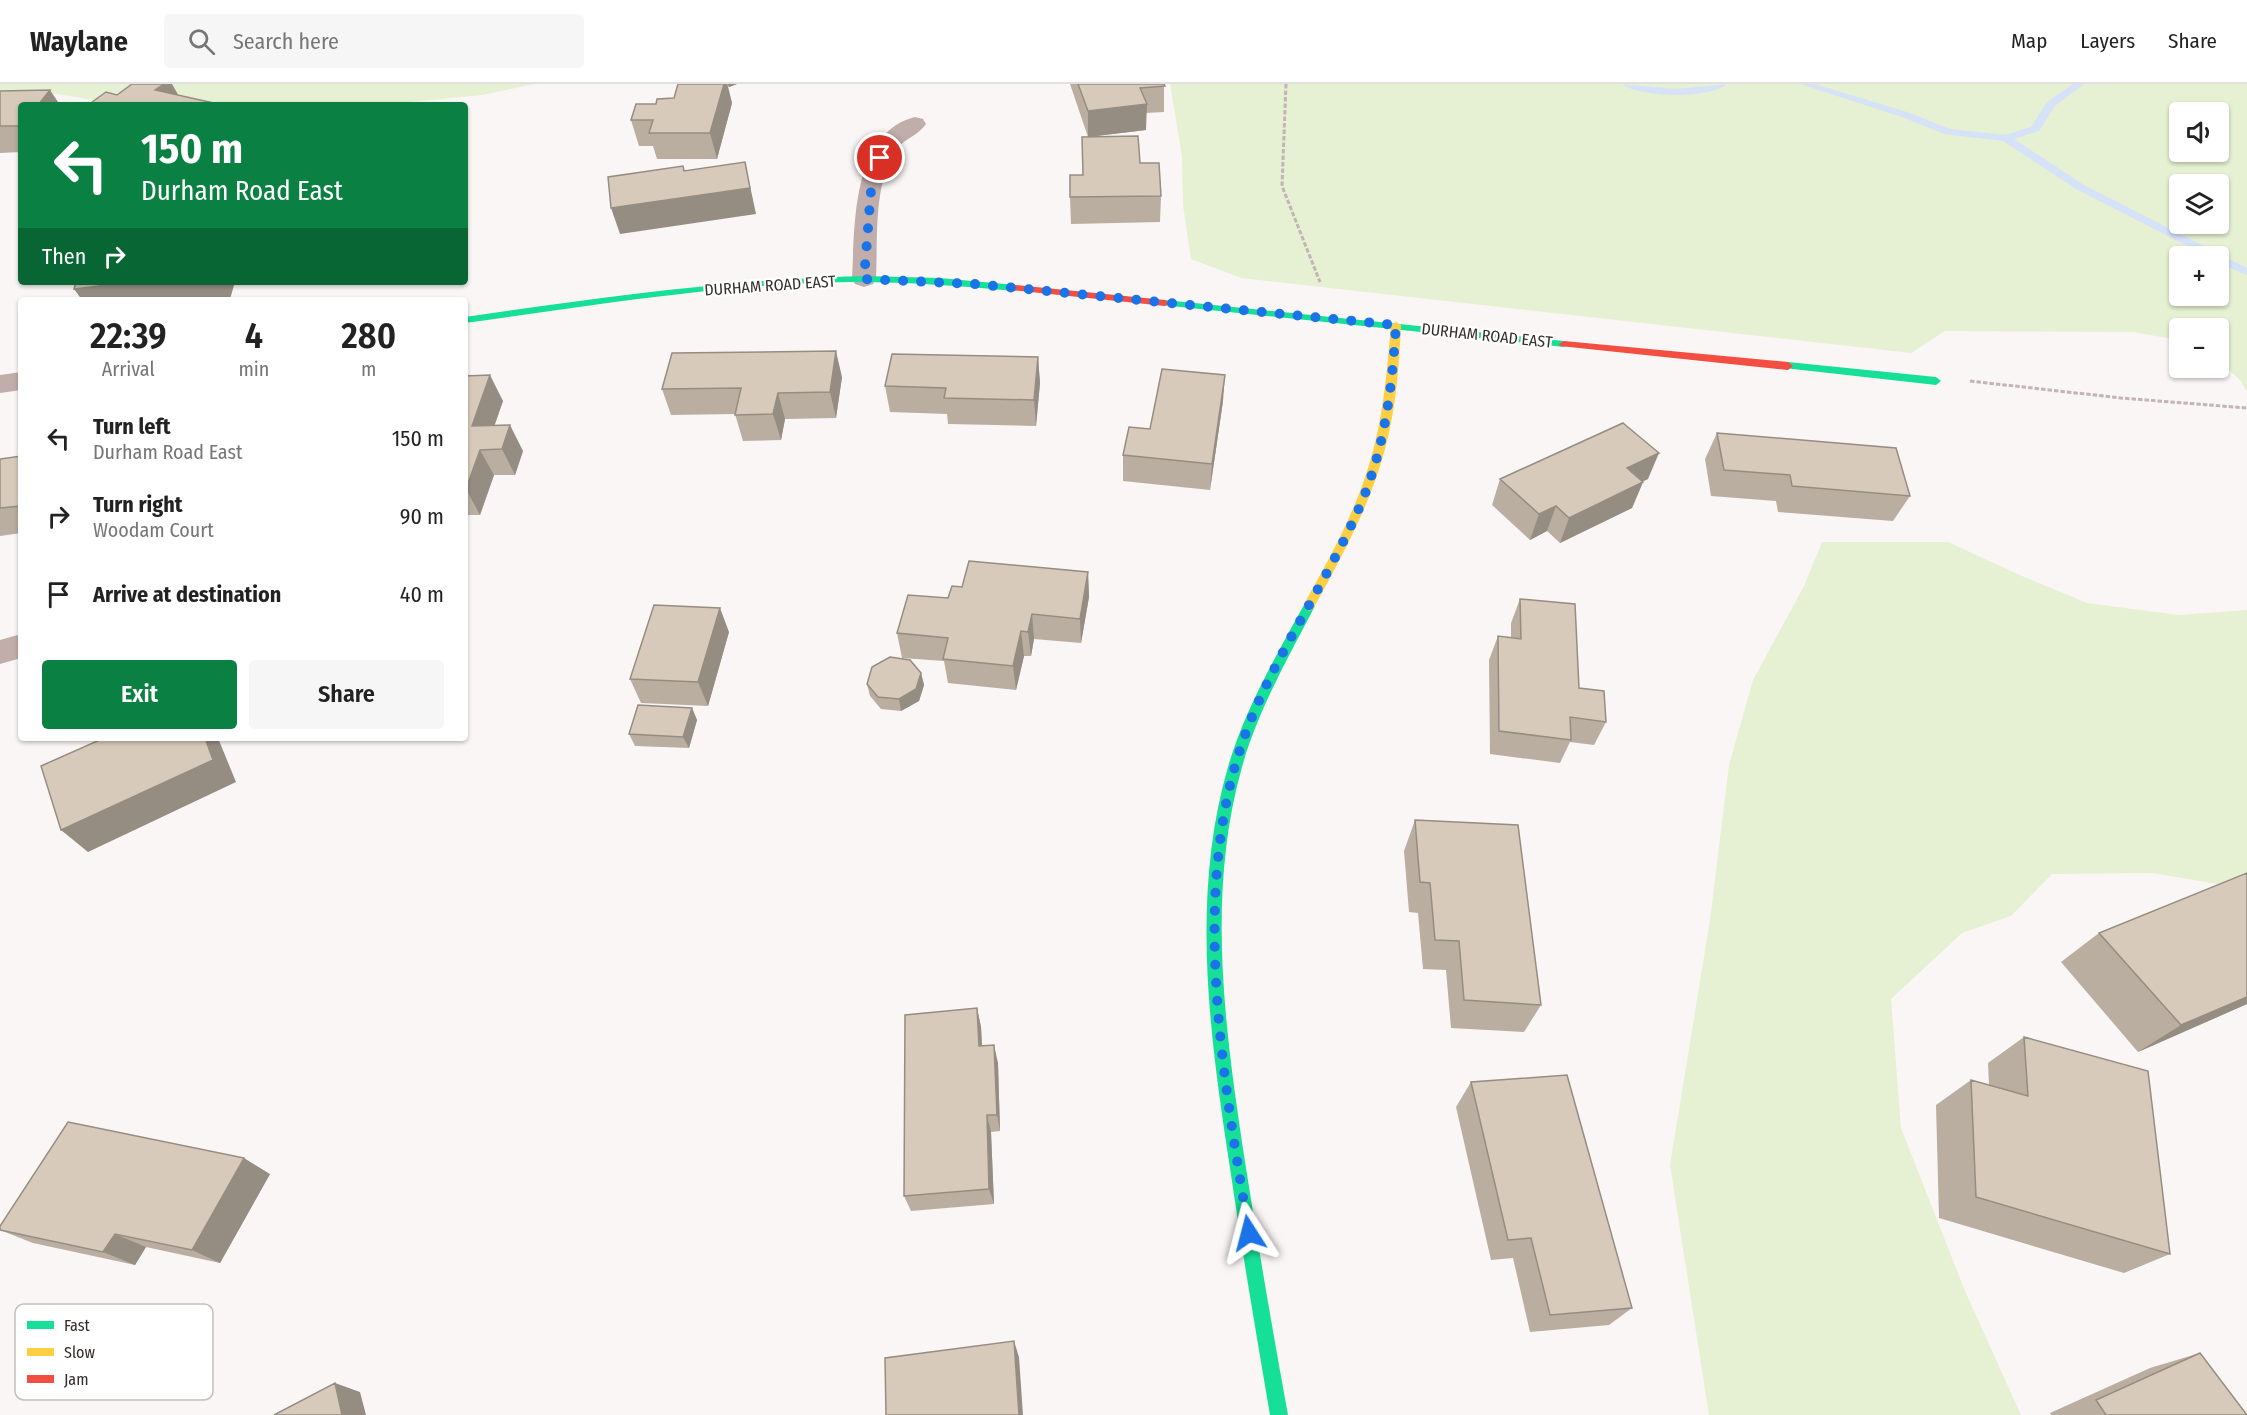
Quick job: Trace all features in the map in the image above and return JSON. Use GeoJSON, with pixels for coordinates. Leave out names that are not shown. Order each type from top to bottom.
{"type":"FeatureCollection","features":[{"type":"Feature","properties":{"kind":"street"},"geometry":{"type":"LineString","coordinates":[[864,279],[872,178],[880,158],[892,140],[915,124]]}},
{"type":"Feature","properties":{"kind":"street","name":"DURHAM ROAD EAST"},"geometry":{"type":"LineString","coordinates":[[468,320],[703,288],[864,279],[952,282],[1936,381]]}},
{"type":"Feature","properties":{"kind":"street"},"geometry":{"type":"LineString","coordinates":[[1279,1415],[1235,1154],[1221,1048],[1215,954],[1217,867],[1230,784],[1252,717],[1360,506],[1379,455],[1391,398],[1396,325]]}},
{"type":"Feature","properties":{"kind":"street"},"geometry":{"type":"LineString","coordinates":[[0,384],[18,381]]}},
{"type":"Feature","properties":{"kind":"street"},"geometry":{"type":"LineString","coordinates":[[0,652],[18,647]]}},
{"type":"Feature","properties":{"kind":"path"},"geometry":{"type":"LineString","coordinates":[[1286,84],[1282,186],[1320,282],[1329,287]]}},
{"type":"Feature","properties":{"kind":"path"},"geometry":{"type":"LineString","coordinates":[[1936,381],[1973,381],[2121,398],[2247,408]]}},
{"type":"Feature","properties":{"kind":"green space"},"geometry":{"type":"Polygon","coordinates":[[[0,84],[535,84],[482,95],[409,102],[105,102],[57,94],[0,94],[0,84]]]}},
{"type":"Feature","properties":{"kind":"green space"},"geometry":{"type":"Polygon","coordinates":[[[1170,84],[2247,84],[2247,392],[2240,380],[2229,370],[2229,318],[2169,318],[2169,338],[2133,332],[1945,331],[1911,353],[1241,278],[1191,259],[1183,205],[1182,156],[1170,84]]]}},
{"type":"Feature","properties":{"kind":"green space"},"geometry":{"type":"Polygon","coordinates":[[[1822,542],[1948,542],[2087,603],[2179,615],[2247,610],[2247,889],[2152,873],[2052,874],[2011,916],[1962,933],[1891,999],[1901,1128],[1965,1291],[2021,1415],[1709,1415],[1670,1165],[1710,920],[1729,765],[1753,680],[1804,586],[1822,542]]]}},
{"type":"Feature","properties":{"kind":"building"},"geometry":{"type":"Polygon","coordinates":[[[132,84],[164,84],[155,90],[209,102],[92,102],[106,92],[117,95],[132,84]]]}},
{"type":"Feature","properties":{"kind":"building"},"geometry":{"type":"Polygon","coordinates":[[[678,84],[724,84],[710,133],[649,133],[653,120],[631,120],[636,104],[656,104],[657,99],[674,98],[678,84]]]}},
{"type":"Feature","properties":{"kind":"building"},"geometry":{"type":"Polygon","coordinates":[[[1078,84],[1164,84],[1165,86],[1140,88],[1147,104],[1088,111],[1078,84]]]}},
{"type":"Feature","properties":{"kind":"building"},"geometry":{"type":"Polygon","coordinates":[[[50,90],[40,102],[18,102],[18,126],[0,126],[0,91],[50,90]]]}},
{"type":"Feature","properties":{"kind":"building"},"geometry":{"type":"Polygon","coordinates":[[[1138,136],[1140,163],[1159,163],[1161,196],[1070,197],[1070,175],[1083,175],[1082,137],[1138,136]]]}},
{"type":"Feature","properties":{"kind":"building"},"geometry":{"type":"Polygon","coordinates":[[[745,162],[750,188],[611,208],[608,177],[683,166],[684,171],[745,162]]]}},
{"type":"Feature","properties":{"kind":"building"},"geometry":{"type":"Polygon","coordinates":[[[75,285],[107,285],[74,289],[75,285]]]}},
{"type":"Feature","properties":{"kind":"building"},"geometry":{"type":"Polygon","coordinates":[[[836,351],[830,392],[778,393],[773,414],[735,415],[741,388],[662,389],[672,353],[836,351]]]}},
{"type":"Feature","properties":{"kind":"building"},"geometry":{"type":"Polygon","coordinates":[[[892,354],[1038,357],[1034,400],[944,398],[946,388],[885,386],[892,354]]]}},
{"type":"Feature","properties":{"kind":"building"},"geometry":{"type":"Polygon","coordinates":[[[1162,369],[1225,375],[1212,464],[1123,455],[1129,427],[1150,429],[1162,369]]]}},
{"type":"Feature","properties":{"kind":"building"},"geometry":{"type":"Polygon","coordinates":[[[490,375],[472,426],[510,425],[502,449],[480,450],[468,483],[468,376],[490,375]]]}},
{"type":"Feature","properties":{"kind":"building"},"geometry":{"type":"Polygon","coordinates":[[[1623,423],[1659,453],[1627,468],[1643,482],[1569,518],[1556,506],[1539,514],[1500,479],[1623,423]]]}},
{"type":"Feature","properties":{"kind":"building"},"geometry":{"type":"Polygon","coordinates":[[[1717,433],[1896,448],[1910,496],[1792,486],[1790,475],[1724,470],[1717,433]]]}},
{"type":"Feature","properties":{"kind":"building"},"geometry":{"type":"Polygon","coordinates":[[[18,456],[18,506],[0,508],[0,459],[18,456]]]}},
{"type":"Feature","properties":{"kind":"building"},"geometry":{"type":"Polygon","coordinates":[[[969,561],[1088,572],[1080,619],[1032,614],[1028,632],[1021,631],[1013,666],[943,659],[948,638],[897,633],[908,595],[948,598],[952,586],[962,587],[969,561]]]}},
{"type":"Feature","properties":{"kind":"building"},"geometry":{"type":"Polygon","coordinates":[[[1520,599],[1575,604],[1579,688],[1604,691],[1606,722],[1570,717],[1571,740],[1499,731],[1498,636],[1521,639],[1520,599]]]}},
{"type":"Feature","properties":{"kind":"building"},"geometry":{"type":"Polygon","coordinates":[[[654,605],[720,608],[698,682],[630,679],[654,605]]]}},
{"type":"Feature","properties":{"kind":"building"},"geometry":{"type":"Polygon","coordinates":[[[890,657],[910,660],[921,673],[916,689],[899,699],[878,697],[867,684],[872,667],[890,657]]]}},
{"type":"Feature","properties":{"kind":"building"},"geometry":{"type":"Polygon","coordinates":[[[638,705],[692,708],[683,737],[629,734],[638,705]]]}},
{"type":"Feature","properties":{"kind":"building"},"geometry":{"type":"Polygon","coordinates":[[[97,741],[206,741],[213,760],[61,830],[41,766],[97,741]]]}},
{"type":"Feature","properties":{"kind":"building"},"geometry":{"type":"Polygon","coordinates":[[[1415,820],[1518,825],[1541,1005],[1464,1000],[1459,941],[1435,940],[1430,883],[1420,882],[1415,820]]]}},
{"type":"Feature","properties":{"kind":"building"},"geometry":{"type":"Polygon","coordinates":[[[2247,873],[2247,997],[2181,1025],[2099,933],[2247,873]]]}},
{"type":"Feature","properties":{"kind":"building"},"geometry":{"type":"Polygon","coordinates":[[[977,1008],[979,1046],[994,1045],[997,1115],[987,1115],[989,1189],[904,1196],[905,1015],[977,1008]]]}},
{"type":"Feature","properties":{"kind":"building"},"geometry":{"type":"Polygon","coordinates":[[[2024,1037],[2148,1071],[2170,1254],[1976,1197],[1971,1080],[2028,1096],[2024,1037]]]}},
{"type":"Feature","properties":{"kind":"building"},"geometry":{"type":"Polygon","coordinates":[[[1567,1075],[1632,1308],[1550,1315],[1531,1238],[1508,1240],[1471,1082],[1567,1075]]]}},
{"type":"Feature","properties":{"kind":"building"},"geometry":{"type":"Polygon","coordinates":[[[68,1122],[244,1158],[192,1250],[115,1234],[103,1252],[0,1230],[0,1226],[68,1122]]]}},
{"type":"Feature","properties":{"kind":"building"},"geometry":{"type":"Polygon","coordinates":[[[1014,1341],[1019,1415],[886,1415],[885,1358],[1014,1341]]]}},
{"type":"Feature","properties":{"kind":"building"},"geometry":{"type":"Polygon","coordinates":[[[2200,1353],[2247,1415],[2106,1415],[2096,1400],[2200,1353]]]}},
{"type":"Feature","properties":{"kind":"building"},"geometry":{"type":"Polygon","coordinates":[[[335,1383],[342,1415],[274,1415],[335,1383]]]}},
{"type":"Feature","properties":{"kind":"waterway"},"geometry":{"type":"LineString","coordinates":[[1627,84],[1675,92],[1701,90],[1722,84]]}},
{"type":"Feature","properties":{"kind":"waterway"},"geometry":{"type":"LineString","coordinates":[[1805,84],[1906,115],[1948,132],[2006,138]]}},
{"type":"Feature","properties":{"kind":"waterway"},"geometry":{"type":"LineString","coordinates":[[2006,138],[2035,129],[2051,104],[2079,84]]}},
{"type":"Feature","properties":{"kind":"waterway"},"geometry":{"type":"LineString","coordinates":[[2006,138],[2080,187],[2195,246]]}},
{"type":"Feature","properties":{"kind":"waterway"},"geometry":{"type":"LineString","coordinates":[[2229,263],[2247,272]]}},
{"type":"Feature","properties":{"kind":"traffic: fast"},"geometry":{"type":"LineString","coordinates":[[468,320],[714,287],[815,280],[884,279],[1015,288]]}},
{"type":"Feature","properties":{"kind":"traffic: fast"},"geometry":{"type":"LineString","coordinates":[[1165,303],[1564,344]]}},
{"type":"Feature","properties":{"kind":"traffic: fast"},"geometry":{"type":"LineString","coordinates":[[1788,366],[1936,381]]}},
{"type":"Feature","properties":{"kind":"traffic: fast"},"geometry":{"type":"LineString","coordinates":[[1279,1415],[1224,1074],[1215,972],[1214,921],[1223,820],[1240,748],[1267,686],[1309,606]]}},
{"type":"Feature","properties":{"kind":"traffic: slow"},"geometry":{"type":"LineString","coordinates":[[1309,606],[1354,519],[1375,465],[1387,413],[1396,325]]}},
{"type":"Feature","properties":{"kind":"traffic: jam"},"geometry":{"type":"LineString","coordinates":[[1015,288],[1165,303]]}},
{"type":"Feature","properties":{"kind":"traffic: jam"},"geometry":{"type":"LineString","coordinates":[[1564,344],[1788,366]]}},
{"type":"Feature","properties":{"kind":"route"},"geometry":{"type":"LineString","coordinates":[[880,158],[872,178],[864,279],[952,282],[1396,325],[1391,398],[1379,455],[1360,506],[1252,717],[1230,784],[1217,867],[1215,954],[1221,1048],[1233,1142],[1249,1233]]}}]}
